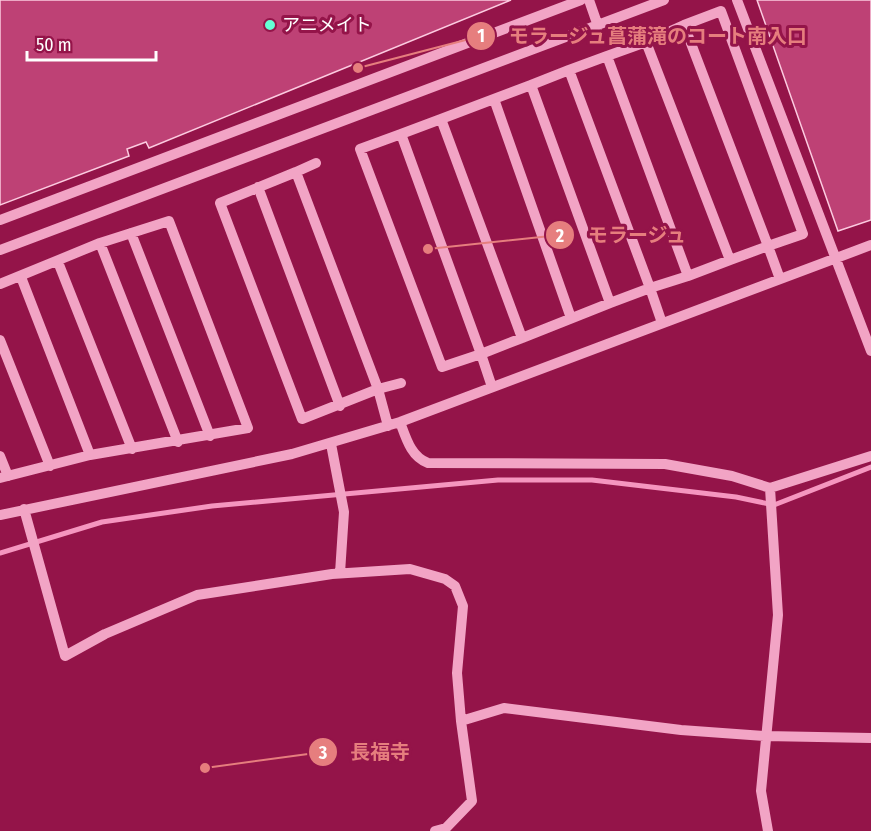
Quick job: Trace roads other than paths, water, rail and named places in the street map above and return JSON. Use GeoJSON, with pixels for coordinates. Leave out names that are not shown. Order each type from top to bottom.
{"type":"FeatureCollection","features":[{"type":"Feature","properties":{"kind":"street"},"geometry":{"type":"LineString","coordinates":[[0,220],[581,0]]}},
{"type":"Feature","properties":{"kind":"street"},"geometry":{"type":"LineString","coordinates":[[589,0],[598,26]]}},
{"type":"Feature","properties":{"kind":"street"},"geometry":{"type":"LineString","coordinates":[[0,250],[664,0]]}},
{"type":"Feature","properties":{"kind":"street"},"geometry":{"type":"LineString","coordinates":[[737,0],[871,351]]}},
{"type":"Feature","properties":{"kind":"street"},"geometry":{"type":"LineString","coordinates":[[721,11],[803,234],[650,288],[442,367],[360,149],[646,42],[721,11]]}},
{"type":"Feature","properties":{"kind":"street"},"geometry":{"type":"LineString","coordinates":[[684,25],[780,279]]}},
{"type":"Feature","properties":{"kind":"street"},"geometry":{"type":"LineString","coordinates":[[646,42],[730,260]]}},
{"type":"Feature","properties":{"kind":"street"},"geometry":{"type":"LineString","coordinates":[[607,56],[688,276]]}},
{"type":"Feature","properties":{"kind":"street"},"geometry":{"type":"LineString","coordinates":[[568,70],[663,323]]}},
{"type":"Feature","properties":{"kind":"street"},"geometry":{"type":"LineString","coordinates":[[531,85],[610,303]]}},
{"type":"Feature","properties":{"kind":"street"},"geometry":{"type":"LineString","coordinates":[[494,99],[571,318]]}},
{"type":"Feature","properties":{"kind":"street"},"geometry":{"type":"LineString","coordinates":[[441,119],[522,338]]}},
{"type":"Feature","properties":{"kind":"street"},"geometry":{"type":"LineString","coordinates":[[401,134],[492,387]]}},
{"type":"Feature","properties":{"kind":"street"},"geometry":{"type":"LineString","coordinates":[[316,163],[220,203],[302,418],[340,406],[378,389],[401,383]]}},
{"type":"Feature","properties":{"kind":"street"},"geometry":{"type":"LineString","coordinates":[[296,172],[378,389],[388,426]]}},
{"type":"Feature","properties":{"kind":"street"},"geometry":{"type":"LineString","coordinates":[[258,187],[340,406]]}},
{"type":"Feature","properties":{"kind":"street"},"geometry":{"type":"LineString","coordinates":[[0,284],[21,278],[100,243],[169,221],[248,428],[178,442],[90,455],[4,477],[0,456]]}},
{"type":"Feature","properties":{"kind":"street"},"geometry":{"type":"LineString","coordinates":[[131,233],[210,436]]}},
{"type":"Feature","properties":{"kind":"street"},"geometry":{"type":"LineString","coordinates":[[100,243],[178,442]]}},
{"type":"Feature","properties":{"kind":"street"},"geometry":{"type":"LineString","coordinates":[[0,515],[242,465],[331,444],[400,422],[871,245]]}},
{"type":"Feature","properties":{"kind":"street"},"geometry":{"type":"LineString","coordinates":[[58,262],[132,449]]}},
{"type":"Feature","properties":{"kind":"street"},"geometry":{"type":"LineString","coordinates":[[21,278],[90,455]]}},
{"type":"Feature","properties":{"kind":"street"},"geometry":{"type":"LineString","coordinates":[[0,340],[50,466]]}},
{"type":"Feature","properties":{"kind":"street"},"geometry":{"type":"LineString","coordinates":[[400,422],[406,440],[419,459],[428,463],[665,464],[732,476],[770,488],[871,456]]}},
{"type":"Feature","properties":{"kind":"street"},"geometry":{"type":"LineString","coordinates":[[331,444],[344,512],[340,573]]}},
{"type":"Feature","properties":{"kind":"street"},"geometry":{"type":"LineString","coordinates":[[768,831],[761,791],[778,615],[770,488]]}},
{"type":"Feature","properties":{"kind":"street"},"geometry":{"type":"LineString","coordinates":[[24,509],[64,656],[105,634],[197,595],[340,573],[410,569],[445,579],[455,586],[463,606],[457,673],[472,801],[447,828],[435,831]]}},
{"type":"Feature","properties":{"kind":"street"},"geometry":{"type":"LineString","coordinates":[[461,721],[504,708],[681,730],[765,736],[871,738]]}},
{"type":"Feature","properties":{"kind":"waterway"},"geometry":{"type":"LineString","coordinates":[[0,553],[102,522],[212,506],[498,480],[592,480],[736,497],[774,505],[871,467]]}},
{"type":"Feature","properties":{"kind":"place","name":"アニメイト"},"geometry":{"type":"Point","coordinates":[270,25]}},
{"type":"Feature","properties":{"kind":"place","name":"モラージュ菖蒲滝のコート南入口"},"geometry":{"type":"Point","coordinates":[358,68]}},
{"type":"Feature","properties":{"kind":"place","name":"モラージュ"},"geometry":{"type":"Point","coordinates":[428,249]}},
{"type":"Feature","properties":{"kind":"place","name":"長福寺"},"geometry":{"type":"Point","coordinates":[205,768]}}]}
